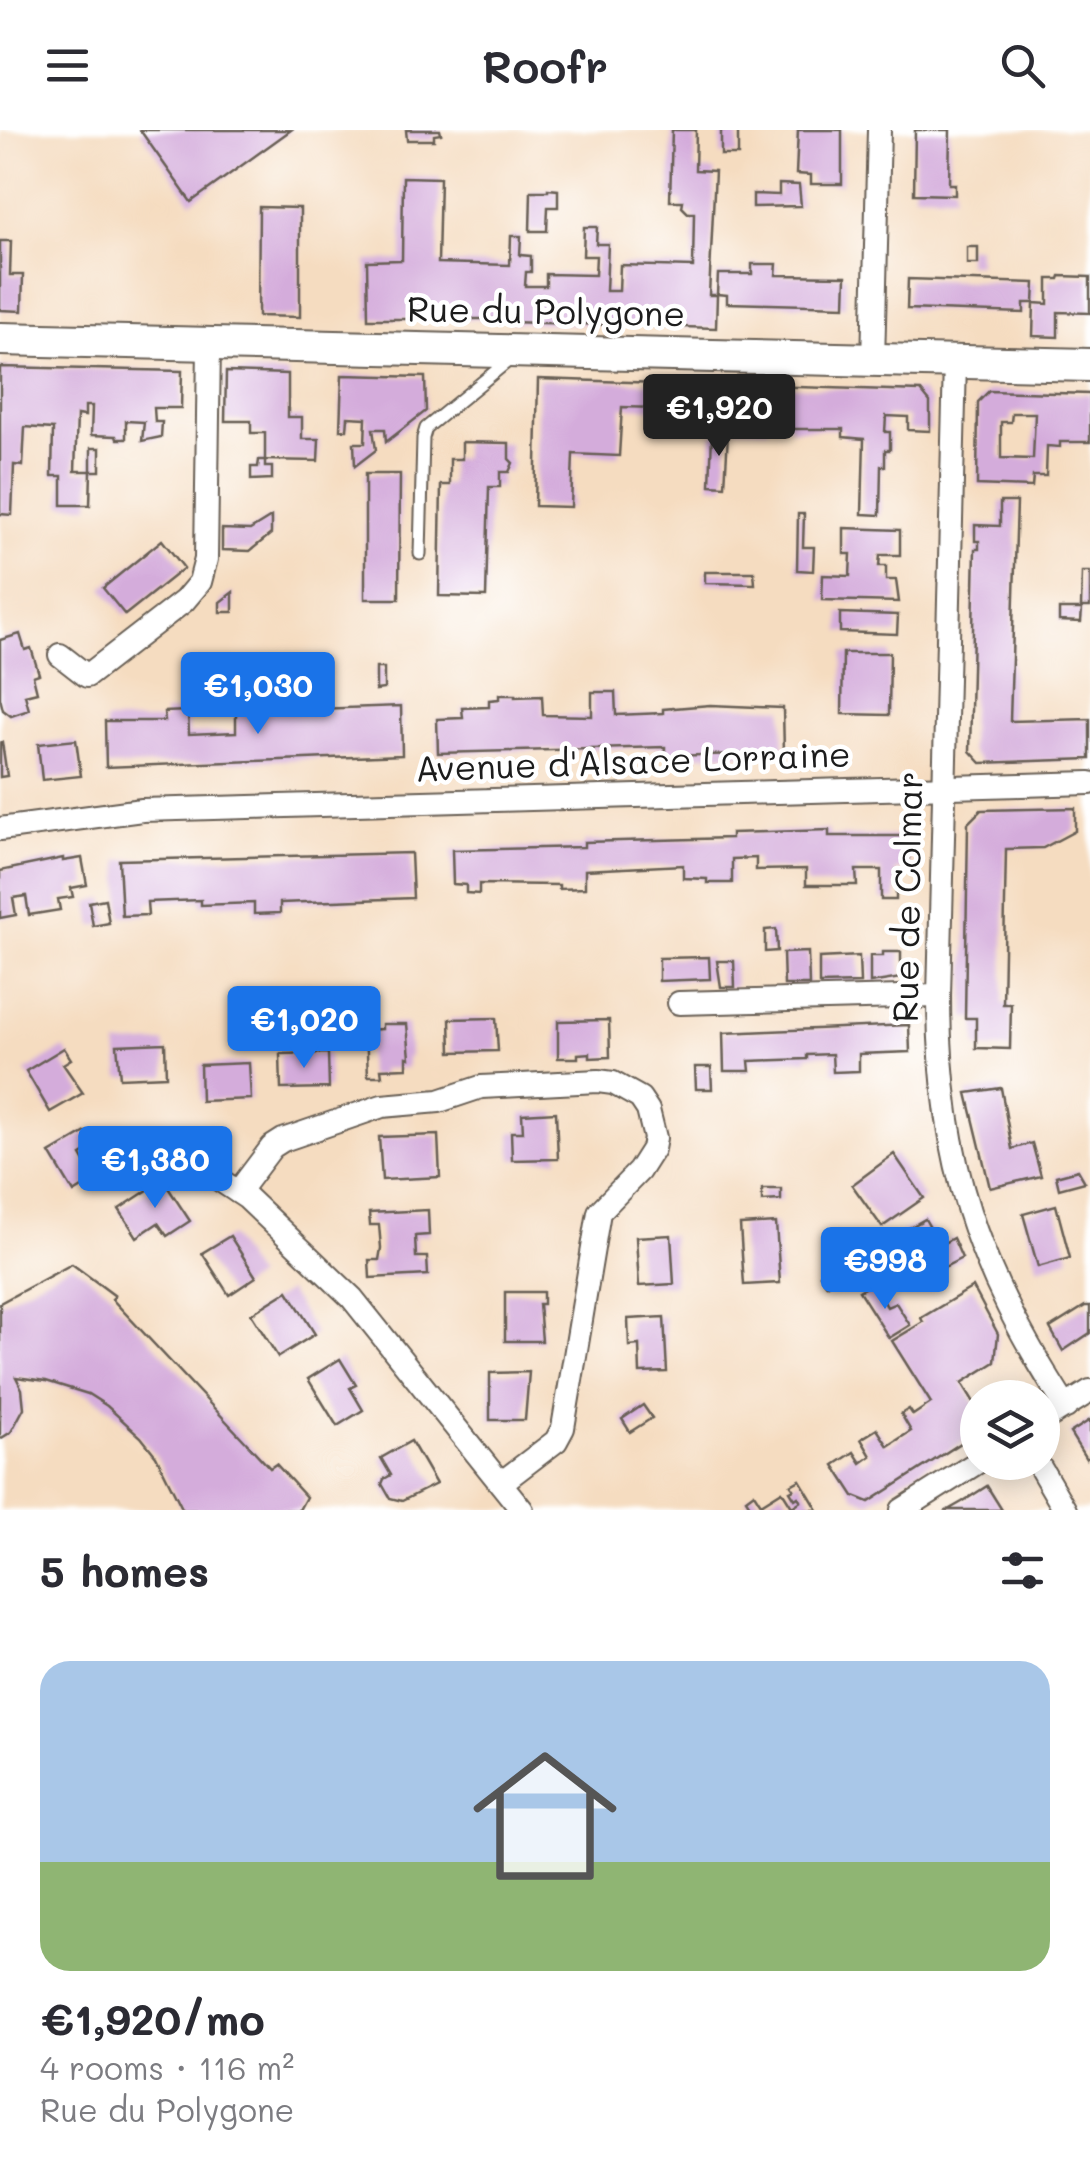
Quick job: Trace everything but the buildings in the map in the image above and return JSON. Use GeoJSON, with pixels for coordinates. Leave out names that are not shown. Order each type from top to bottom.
{"type":"FeatureCollection","features":[{"type":"Feature","properties":{"kind":"street"},"geometry":{"type":"LineString","coordinates":[[873,360],[879,130]]}},
{"type":"Feature","properties":{"kind":"street","name":"Rue du Polygone"},"geometry":{"type":"LineString","coordinates":[[0,339],[1090,365]]}},
{"type":"Feature","properties":{"kind":"street"},"geometry":{"type":"LineString","coordinates":[[60,655],[87,676],[184,601],[200,582],[206,559],[209,344]]}},
{"type":"Feature","properties":{"kind":"street","name":"Rue de Colmar"},"geometry":{"type":"LineString","coordinates":[[955,362],[938,996],[946,1116],[968,1212],[1004,1302],[1066,1407]]}},
{"type":"Feature","properties":{"kind":"street","name":"Avenue d'Alsace Lorraine"},"geometry":{"type":"LineString","coordinates":[[0,829],[142,810],[1090,783]]}},
{"type":"Feature","properties":{"kind":"street"},"geometry":{"type":"LineString","coordinates":[[679,1003],[938,996]]}},
{"type":"Feature","properties":{"kind":"street"},"geometry":{"type":"LineString","coordinates":[[238,1192],[272,1146],[282,1140],[382,1106],[439,1101],[481,1087],[581,1082],[613,1083],[640,1098],[654,1123],[653,1149],[639,1171],[599,1212],[563,1428],[556,1441],[501,1484]]}},
{"type":"Feature","properties":{"kind":"street"},"geometry":{"type":"LineString","coordinates":[[158,1139],[238,1192],[352,1298],[522,1510]]}},
{"type":"Feature","properties":{"kind":"street"},"geometry":{"type":"LineString","coordinates":[[1060,1410],[1090,1391]]}},
{"type":"Feature","properties":{"kind":"street"},"geometry":{"type":"LineString","coordinates":[[902,1510],[960,1473]]}},
{"type":"Feature","properties":{"kind":"street"},"geometry":{"type":"LineString","coordinates":[[1047,1480],[1064,1510]]}},
{"type":"Feature","properties":{"kind":"lane"},"geometry":{"type":"LineString","coordinates":[[420,554],[426,428],[520,352]]}}]}
